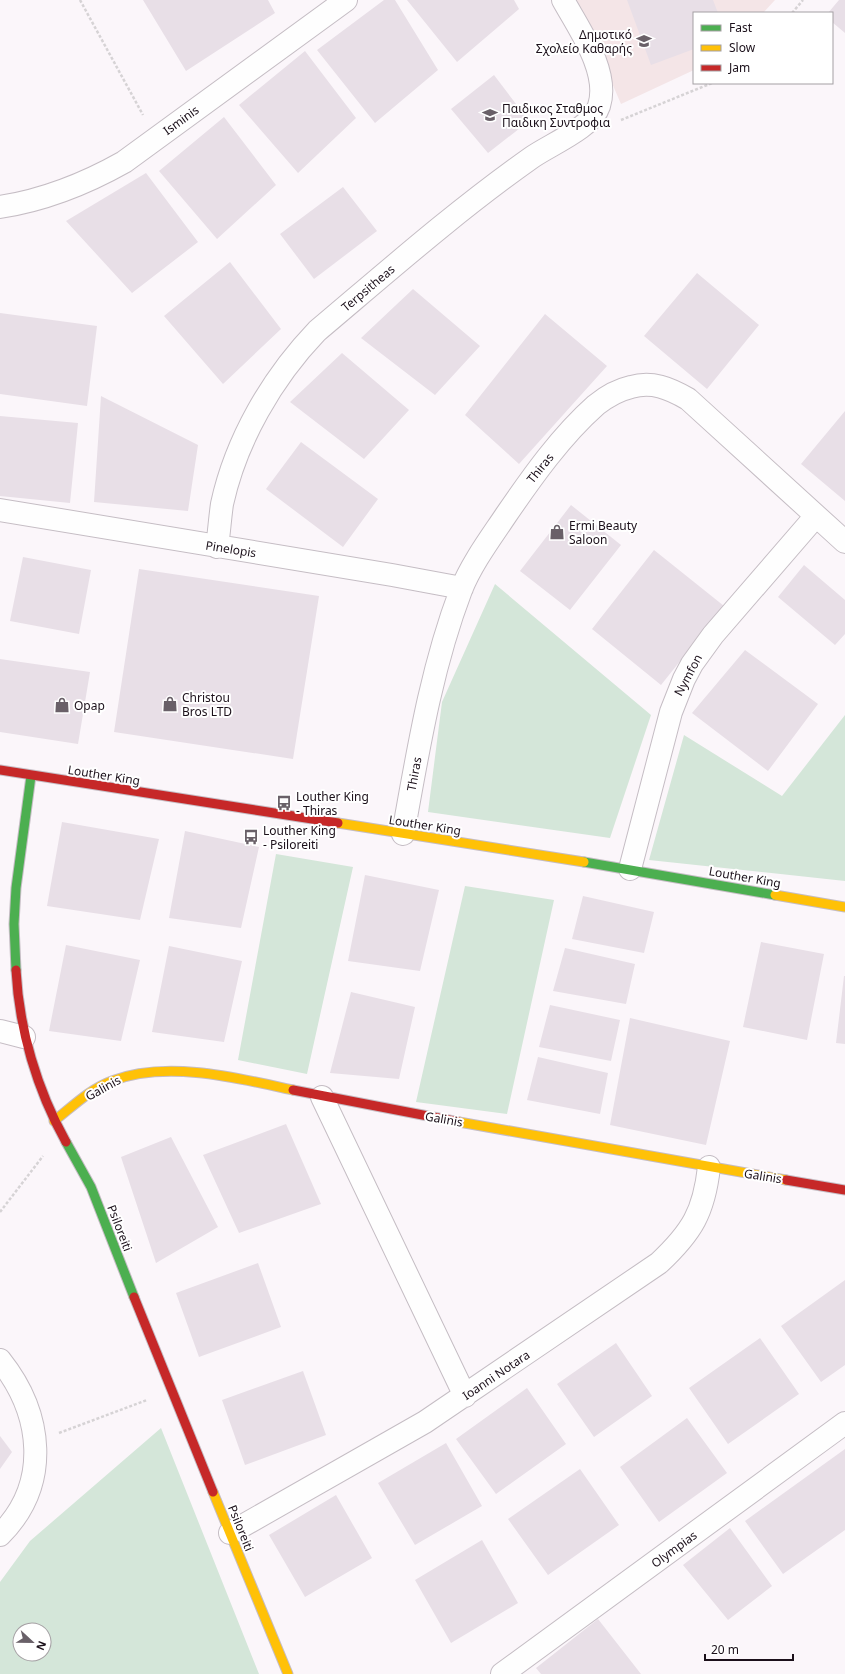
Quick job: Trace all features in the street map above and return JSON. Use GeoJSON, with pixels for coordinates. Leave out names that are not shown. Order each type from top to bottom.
{"type":"FeatureCollection","features":[{"type":"Feature","properties":{"kind":"street","name":"Isminis"},"geometry":{"type":"LineString","coordinates":[[0,207],[41,199],[80,185],[124,162],[346,0]]}},
{"type":"Feature","properties":{"kind":"street","name":"Terpsitheas"},"geometry":{"type":"LineString","coordinates":[[217,547],[222,505],[244,440],[281,374],[304,345],[317,331],[422,242],[505,176],[583,126],[599,107],[602,92],[600,75],[594,59],[563,0]]}},
{"type":"Feature","properties":{"kind":"street","name":"Thiras"},"geometry":{"type":"LineString","coordinates":[[402,834],[435,668],[462,588],[476,561],[495,531],[528,484],[578,423],[597,405],[614,393],[630,387],[649,384],[662,386],[688,399],[815,517],[845,542]]}},
{"type":"Feature","properties":{"kind":"street","name":"Pinelopis"},"geometry":{"type":"LineString","coordinates":[[0,510],[462,588]]}},
{"type":"Feature","properties":{"kind":"street","name":"Nymfon"},"geometry":{"type":"LineString","coordinates":[[630,869],[671,712],[684,679],[692,664],[713,635],[815,517]]}},
{"type":"Feature","properties":{"kind":"street","name":"Louther King"},"geometry":{"type":"LineString","coordinates":[[0,770],[630,869],[845,907]]}},
{"type":"Feature","properties":{"kind":"street","name":"Psiloreiti"},"geometry":{"type":"LineString","coordinates":[[31,776],[16,888],[14,924],[17,992],[24,1037],[54,1121],[91,1187],[171,1392],[288,1674]]}},
{"type":"Feature","properties":{"kind":"street"},"geometry":{"type":"LineString","coordinates":[[0,1031],[24,1037]]}},
{"type":"Feature","properties":{"kind":"street","name":"Galinis"},"geometry":{"type":"LineString","coordinates":[[54,1121],[95,1090],[111,1081],[128,1075],[153,1072],[183,1073],[268,1085],[322,1097],[845,1190]]}},
{"type":"Feature","properties":{"kind":"street"},"geometry":{"type":"LineString","coordinates":[[322,1097],[464,1396]]}},
{"type":"Feature","properties":{"kind":"street","name":"Ioanni Notara"},"geometry":{"type":"LineString","coordinates":[[230,1533],[425,1422],[660,1263],[678,1246],[691,1228],[706,1192],[709,1167]]}},
{"type":"Feature","properties":{"kind":"street"},"geometry":{"type":"LineString","coordinates":[[0,1360],[7,1369],[26,1404],[32,1421],[36,1441],[36,1460],[32,1481],[24,1502],[7,1529],[0,1535]]}},
{"type":"Feature","properties":{"kind":"street","name":"Olympias"},"geometry":{"type":"LineString","coordinates":[[502,1674],[845,1423]]}},
{"type":"Feature","properties":{"kind":"path"},"geometry":{"type":"LineString","coordinates":[[80,0],[156,139]]}},
{"type":"Feature","properties":{"kind":"path"},"geometry":{"type":"LineString","coordinates":[[793,12],[803,0]]}},
{"type":"Feature","properties":{"kind":"path"},"geometry":{"type":"LineString","coordinates":[[592,117],[616,123],[710,84]]}},
{"type":"Feature","properties":{"kind":"path"},"geometry":{"type":"LineString","coordinates":[[0,1212],[60,1134]]}},
{"type":"Feature","properties":{"kind":"path"},"geometry":{"type":"LineString","coordinates":[[36,1441],[171,1392]]}},
{"type":"Feature","properties":{"kind":"shaded area","name":"Δημοτικό Σχολείο Καθαρής"},"geometry":{"type":"Polygon","coordinates":[[[576,0],[775,0],[764,12],[693,12],[693,70],[621,104],[576,0]]]}},
{"type":"Feature","properties":{"kind":"green space"},"geometry":{"type":"Polygon","coordinates":[[[495,584],[651,715],[610,838],[428,812],[442,702],[495,584]]]}},
{"type":"Feature","properties":{"kind":"green space"},"geometry":{"type":"Polygon","coordinates":[[[845,715],[845,881],[649,860],[684,735],[782,796],[845,715]]]}},
{"type":"Feature","properties":{"kind":"green space"},"geometry":{"type":"Polygon","coordinates":[[[276,854],[353,867],[307,1074],[238,1060],[276,854]]]}},
{"type":"Feature","properties":{"kind":"green space"},"geometry":{"type":"Polygon","coordinates":[[[465,886],[554,900],[507,1114],[416,1102],[465,886]]]}},
{"type":"Feature","properties":{"kind":"green space"},"geometry":{"type":"Polygon","coordinates":[[[161,1428],[259,1674],[0,1674],[0,1582],[30,1541],[161,1428]]]}},
{"type":"Feature","properties":{"kind":"building"},"geometry":{"type":"Polygon","coordinates":[[[143,0],[268,0],[275,13],[186,71],[143,0]]]}},
{"type":"Feature","properties":{"kind":"building"},"geometry":{"type":"Polygon","coordinates":[[[384,0],[395,0],[438,70],[375,123],[317,50],[384,0]]]}},
{"type":"Feature","properties":{"kind":"building"},"geometry":{"type":"Polygon","coordinates":[[[407,0],[514,0],[519,9],[457,62],[407,0]]]}},
{"type":"Feature","properties":{"kind":"building"},"geometry":{"type":"Polygon","coordinates":[[[627,0],[713,0],[718,12],[693,12],[693,49],[651,65],[627,0]]]}},
{"type":"Feature","properties":{"kind":"building"},"geometry":{"type":"Polygon","coordinates":[[[839,0],[845,0],[845,33],[833,23],[833,12],[829,12],[839,0]]]}},
{"type":"Feature","properties":{"kind":"building"},"geometry":{"type":"Polygon","coordinates":[[[305,51],[356,118],[298,173],[239,105],[305,51]]]}},
{"type":"Feature","properties":{"kind":"building","name":"Παιδικος Σταθμος Παιδικη Συντροφια"},"geometry":{"type":"Polygon","coordinates":[[[494,75],[529,121],[488,153],[451,109],[494,75]]]}},
{"type":"Feature","properties":{"kind":"building"},"geometry":{"type":"Polygon","coordinates":[[[224,117],[276,185],[217,239],[159,171],[224,117]]]}},
{"type":"Feature","properties":{"kind":"building"},"geometry":{"type":"Polygon","coordinates":[[[146,173],[198,242],[132,293],[66,221],[146,173]]]}},
{"type":"Feature","properties":{"kind":"building"},"geometry":{"type":"Polygon","coordinates":[[[343,187],[377,231],[314,279],[280,234],[343,187]]]}},
{"type":"Feature","properties":{"kind":"building"},"geometry":{"type":"Polygon","coordinates":[[[230,262],[281,329],[223,384],[164,316],[230,262]]]}},
{"type":"Feature","properties":{"kind":"building"},"geometry":{"type":"Polygon","coordinates":[[[697,273],[759,325],[707,389],[644,336],[697,273]]]}},
{"type":"Feature","properties":{"kind":"building"},"geometry":{"type":"Polygon","coordinates":[[[413,289],[480,346],[435,395],[361,338],[413,289]]]}},
{"type":"Feature","properties":{"kind":"building"},"geometry":{"type":"Polygon","coordinates":[[[0,313],[97,326],[87,406],[0,394],[0,313]]]}},
{"type":"Feature","properties":{"kind":"building"},"geometry":{"type":"Polygon","coordinates":[[[545,314],[607,366],[519,464],[465,415],[545,314]]]}},
{"type":"Feature","properties":{"kind":"building"},"geometry":{"type":"Polygon","coordinates":[[[342,353],[409,410],[364,459],[290,402],[342,353]]]}},
{"type":"Feature","properties":{"kind":"building"},"geometry":{"type":"Polygon","coordinates":[[[101,396],[198,445],[188,511],[94,502],[101,396]]]}},
{"type":"Feature","properties":{"kind":"building"},"geometry":{"type":"Polygon","coordinates":[[[845,411],[845,501],[801,464],[845,411]]]}},
{"type":"Feature","properties":{"kind":"building"},"geometry":{"type":"Polygon","coordinates":[[[0,416],[78,423],[70,503],[0,496],[0,416]]]}},
{"type":"Feature","properties":{"kind":"building"},"geometry":{"type":"Polygon","coordinates":[[[301,442],[378,499],[343,547],[266,489],[301,442]]]}},
{"type":"Feature","properties":{"kind":"building"},"geometry":{"type":"Polygon","coordinates":[[[571,505],[621,545],[570,610],[520,571],[571,505]]]}},
{"type":"Feature","properties":{"kind":"building"},"geometry":{"type":"Polygon","coordinates":[[[654,550],[724,606],[661,685],[592,629],[654,550]]]}},
{"type":"Feature","properties":{"kind":"building"},"geometry":{"type":"Polygon","coordinates":[[[23,557],[91,570],[79,634],[10,621],[23,557]]]}},
{"type":"Feature","properties":{"kind":"building"},"geometry":{"type":"Polygon","coordinates":[[[804,565],[845,600],[845,634],[835,645],[778,597],[804,565]]]}},
{"type":"Feature","properties":{"kind":"building"},"geometry":{"type":"Polygon","coordinates":[[[139,569],[319,596],[293,759],[114,732],[139,569]]]}},
{"type":"Feature","properties":{"kind":"building"},"geometry":{"type":"Polygon","coordinates":[[[745,650],[818,704],[768,771],[692,713],[745,650]]]}},
{"type":"Feature","properties":{"kind":"building"},"geometry":{"type":"Polygon","coordinates":[[[0,659],[90,672],[78,744],[0,732],[0,659]]]}},
{"type":"Feature","properties":{"kind":"building"},"geometry":{"type":"Polygon","coordinates":[[[62,822],[159,839],[140,920],[47,906],[62,822]]]}},
{"type":"Feature","properties":{"kind":"building"},"geometry":{"type":"Polygon","coordinates":[[[185,831],[259,847],[241,928],[169,918],[185,831]]]}},
{"type":"Feature","properties":{"kind":"building"},"geometry":{"type":"Polygon","coordinates":[[[365,875],[439,890],[420,971],[348,961],[365,875]]]}},
{"type":"Feature","properties":{"kind":"building"},"geometry":{"type":"Polygon","coordinates":[[[583,896],[654,912],[644,953],[572,939],[583,896]]]}},
{"type":"Feature","properties":{"kind":"building"},"geometry":{"type":"Polygon","coordinates":[[[761,942],[824,954],[807,1040],[743,1027],[761,942]]]}},
{"type":"Feature","properties":{"kind":"building"},"geometry":{"type":"Polygon","coordinates":[[[66,945],[140,960],[121,1041],[49,1031],[66,945]]]}},
{"type":"Feature","properties":{"kind":"building"},"geometry":{"type":"Polygon","coordinates":[[[169,946],[242,961],[224,1042],[152,1032],[169,946]]]}},
{"type":"Feature","properties":{"kind":"building"},"geometry":{"type":"Polygon","coordinates":[[[565,948],[635,964],[626,1004],[553,991],[565,948]]]}},
{"type":"Feature","properties":{"kind":"building"},"geometry":{"type":"Polygon","coordinates":[[[845,976],[845,1044],[836,1043],[845,976]]]}},
{"type":"Feature","properties":{"kind":"building"},"geometry":{"type":"Polygon","coordinates":[[[351,992],[415,1007],[399,1079],[330,1073],[351,992]]]}},
{"type":"Feature","properties":{"kind":"building"},"geometry":{"type":"Polygon","coordinates":[[[550,1005],[620,1020],[611,1061],[539,1047],[550,1005]]]}},
{"type":"Feature","properties":{"kind":"building"},"geometry":{"type":"Polygon","coordinates":[[[630,1018],[730,1041],[706,1145],[610,1125],[630,1018]]]}},
{"type":"Feature","properties":{"kind":"building"},"geometry":{"type":"Polygon","coordinates":[[[538,1057],[608,1073],[600,1114],[527,1100],[538,1057]]]}},
{"type":"Feature","properties":{"kind":"building"},"geometry":{"type":"Polygon","coordinates":[[[286,1124],[321,1204],[239,1233],[203,1155],[286,1124]]]}},
{"type":"Feature","properties":{"kind":"building"},"geometry":{"type":"Polygon","coordinates":[[[171,1137],[218,1227],[156,1263],[121,1157],[171,1137]]]}},
{"type":"Feature","properties":{"kind":"building"},"geometry":{"type":"Polygon","coordinates":[[[258,1263],[281,1327],[199,1357],[176,1293],[258,1263]]]}},
{"type":"Feature","properties":{"kind":"building"},"geometry":{"type":"Polygon","coordinates":[[[845,1280],[845,1365],[821,1382],[781,1326],[845,1280]]]}},
{"type":"Feature","properties":{"kind":"building"},"geometry":{"type":"Polygon","coordinates":[[[760,1338],[799,1394],[728,1444],[689,1388],[760,1338]]]}},
{"type":"Feature","properties":{"kind":"building"},"geometry":{"type":"Polygon","coordinates":[[[616,1343],[652,1396],[594,1437],[557,1384],[616,1343]]]}},
{"type":"Feature","properties":{"kind":"building"},"geometry":{"type":"Polygon","coordinates":[[[303,1371],[326,1435],[245,1465],[222,1400],[303,1371]]]}},
{"type":"Feature","properties":{"kind":"building"},"geometry":{"type":"Polygon","coordinates":[[[527,1388],[566,1444],[496,1494],[456,1439],[527,1388]]]}},
{"type":"Feature","properties":{"kind":"building"},"geometry":{"type":"Polygon","coordinates":[[[687,1418],[727,1473],[659,1522],[620,1467],[687,1418]]]}},
{"type":"Feature","properties":{"kind":"building"},"geometry":{"type":"Polygon","coordinates":[[[0,1436],[12,1452],[0,1469],[0,1436]]]}},
{"type":"Feature","properties":{"kind":"building"},"geometry":{"type":"Polygon","coordinates":[[[446,1443],[482,1506],[415,1545],[378,1483],[446,1443]]]}},
{"type":"Feature","properties":{"kind":"building"},"geometry":{"type":"Polygon","coordinates":[[[845,1449],[845,1530],[783,1574],[745,1521],[845,1449]]]}},
{"type":"Feature","properties":{"kind":"building"},"geometry":{"type":"Polygon","coordinates":[[[580,1469],[619,1525],[548,1575],[508,1519],[580,1469]]]}},
{"type":"Feature","properties":{"kind":"building"},"geometry":{"type":"Polygon","coordinates":[[[336,1495],[372,1558],[305,1597],[269,1535],[336,1495]]]}},
{"type":"Feature","properties":{"kind":"building"},"geometry":{"type":"Polygon","coordinates":[[[730,1528],[772,1586],[728,1620],[683,1565],[730,1528]]]}},
{"type":"Feature","properties":{"kind":"building"},"geometry":{"type":"Polygon","coordinates":[[[482,1540],[518,1603],[451,1643],[415,1580],[482,1540]]]}},
{"type":"Feature","properties":{"kind":"building"},"geometry":{"type":"Polygon","coordinates":[[[598,1619],[641,1674],[541,1674],[536,1668],[598,1619]]]}},
{"type":"Feature","properties":{"kind":"traffic: fast"},"geometry":{"type":"LineString","coordinates":[[16,970],[14,924],[16,888],[31,776]]}},
{"type":"Feature","properties":{"kind":"traffic: fast"},"geometry":{"type":"LineString","coordinates":[[584,862],[775,895]]}},
{"type":"Feature","properties":{"kind":"traffic: fast"},"geometry":{"type":"LineString","coordinates":[[66,1142],[91,1187],[134,1297]]}},
{"type":"Feature","properties":{"kind":"traffic: slow"},"geometry":{"type":"LineString","coordinates":[[338,823],[584,862]]}},
{"type":"Feature","properties":{"kind":"traffic: slow"},"geometry":{"type":"LineString","coordinates":[[775,895],[845,907]]}},
{"type":"Feature","properties":{"kind":"traffic: slow"},"geometry":{"type":"LineString","coordinates":[[54,1121],[104,1084],[133,1075],[155,1072],[178,1071],[226,1076],[293,1090]]}},
{"type":"Feature","properties":{"kind":"traffic: slow"},"geometry":{"type":"LineString","coordinates":[[459,1122],[786,1180]]}},
{"type":"Feature","properties":{"kind":"traffic: slow"},"geometry":{"type":"LineString","coordinates":[[213,1492],[288,1674]]}},
{"type":"Feature","properties":{"kind":"traffic: jam"},"geometry":{"type":"LineString","coordinates":[[0,770],[338,823]]}},
{"type":"Feature","properties":{"kind":"traffic: jam"},"geometry":{"type":"LineString","coordinates":[[16,970],[21,1014],[31,1059],[46,1101],[66,1142]]}},
{"type":"Feature","properties":{"kind":"traffic: jam"},"geometry":{"type":"LineString","coordinates":[[293,1090],[459,1122]]}},
{"type":"Feature","properties":{"kind":"traffic: jam"},"geometry":{"type":"LineString","coordinates":[[786,1180],[845,1190]]}},
{"type":"Feature","properties":{"kind":"traffic: jam"},"geometry":{"type":"LineString","coordinates":[[134,1297],[213,1492]]}},
{"type":"Feature","properties":{"kind":"place","name":"Δημοτικό Σχολείο Καθαρής"},"geometry":{"type":"Point","coordinates":[644,41]}},
{"type":"Feature","properties":{"kind":"place","name":"Παιδικος Σταθμος Παιδικη Συντροφια"},"geometry":{"type":"Point","coordinates":[490,115]}},
{"type":"Feature","properties":{"kind":"place","name":"Ermi Beauty Saloon"},"geometry":{"type":"Point","coordinates":[557,532]}},
{"type":"Feature","properties":{"kind":"place","name":"Christou Bros LTD"},"geometry":{"type":"Point","coordinates":[170,704]}},
{"type":"Feature","properties":{"kind":"place","name":"Opap"},"geometry":{"type":"Point","coordinates":[62,705]}},
{"type":"Feature","properties":{"kind":"place","name":"Louther King - Thiras"},"geometry":{"type":"Point","coordinates":[284,803]}},
{"type":"Feature","properties":{"kind":"place","name":"Louther King - Psiloreiti"},"geometry":{"type":"Point","coordinates":[251,837]}}]}
